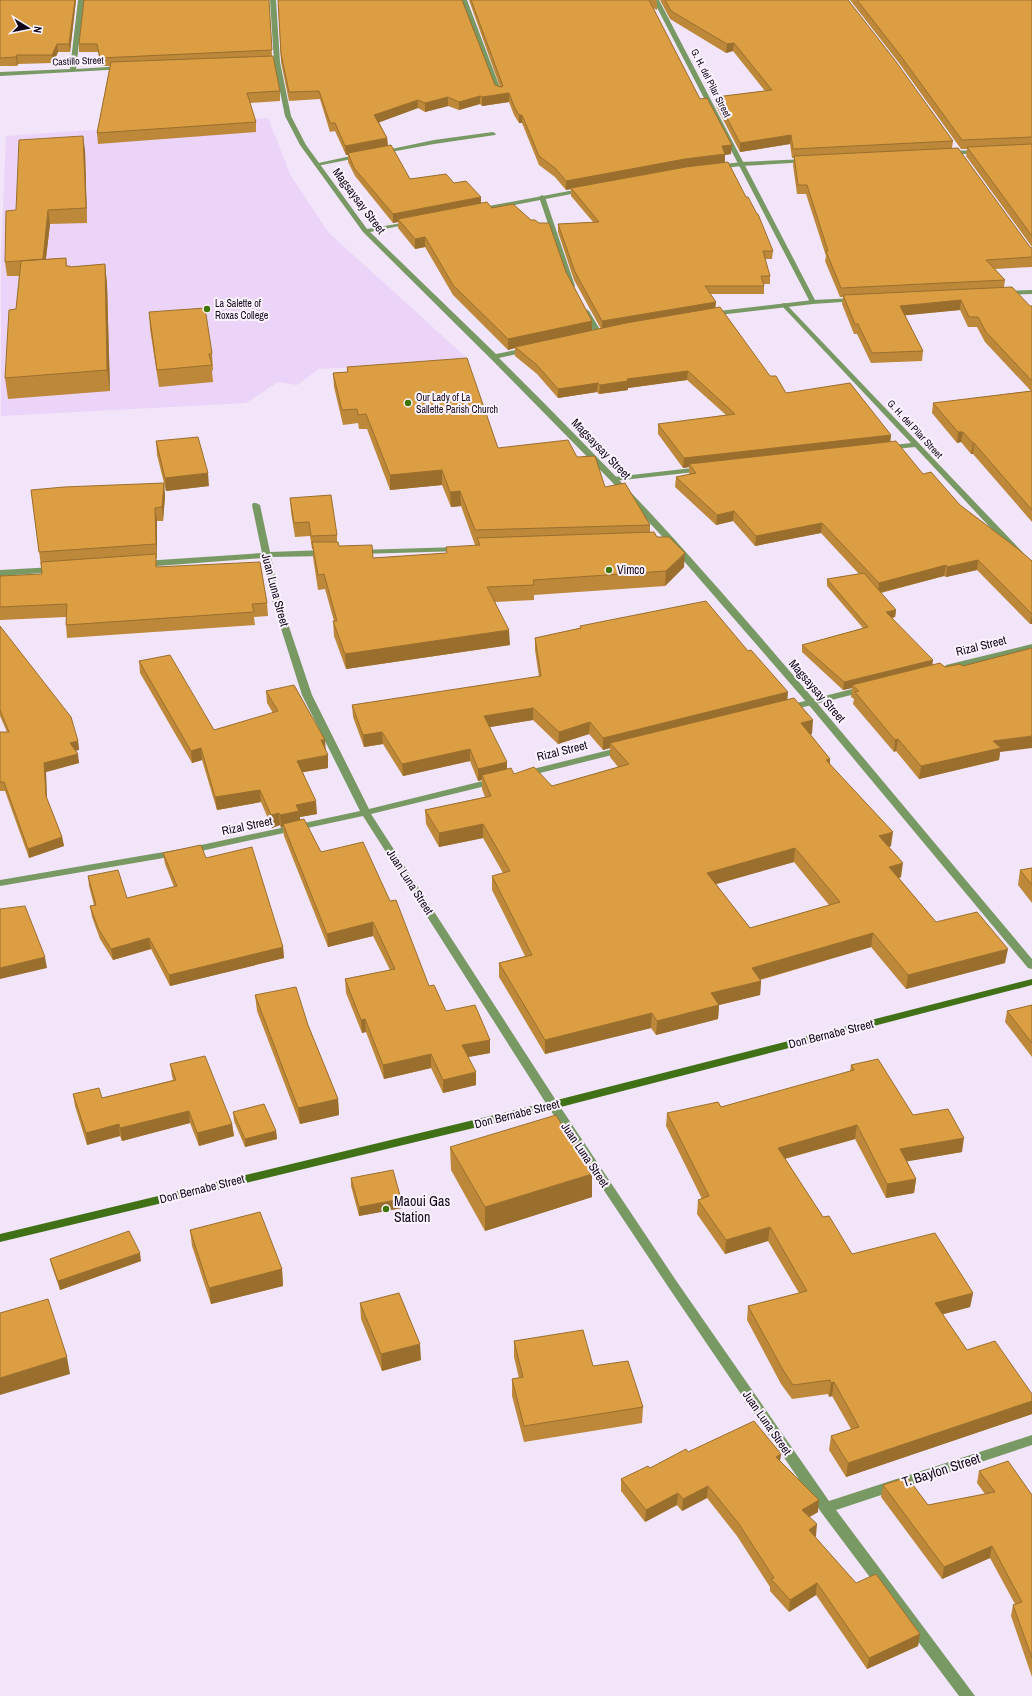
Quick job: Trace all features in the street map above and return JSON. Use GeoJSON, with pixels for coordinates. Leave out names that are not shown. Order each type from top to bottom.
{"type":"FeatureCollection","features":[{"type":"Feature","properties":{"kind":"main road","name":"Don Bernabe Street"},"geometry":{"type":"LineString","coordinates":[[0,1238],[552,1105],[1032,982]]}},
{"type":"Feature","properties":{"kind":"street"},"geometry":{"type":"LineString","coordinates":[[73,70],[81,0]]}},
{"type":"Feature","properties":{"kind":"street","name":"Magsaysay Street"},"geometry":{"type":"LineString","coordinates":[[273,0],[273,62],[288,116],[303,145],[365,231],[494,357],[614,479],[811,702],[1032,966]]}},
{"type":"Feature","properties":{"kind":"street"},"geometry":{"type":"LineString","coordinates":[[464,0],[499,93]]}},
{"type":"Feature","properties":{"kind":"street","name":"G. H. del Pilar Street"},"geometry":{"type":"LineString","coordinates":[[656,0],[698,78],[813,302]]}},
{"type":"Feature","properties":{"kind":"street","name":"Castillo Street"},"geometry":{"type":"LineString","coordinates":[[0,74],[128,68]]}},
{"type":"Feature","properties":{"kind":"street"},"geometry":{"type":"LineString","coordinates":[[374,153],[434,142],[493,134]]}},
{"type":"Feature","properties":{"kind":"street"},"geometry":{"type":"LineString","coordinates":[[953,147],[962,159]]}},
{"type":"Feature","properties":{"kind":"street"},"geometry":{"type":"LineString","coordinates":[[943,154],[988,151]]}},
{"type":"Feature","properties":{"kind":"street"},"geometry":{"type":"LineString","coordinates":[[317,164],[367,154]]}},
{"type":"Feature","properties":{"kind":"street"},"geometry":{"type":"LineString","coordinates":[[713,168],[741,164],[813,160]]}},
{"type":"Feature","properties":{"kind":"street"},"geometry":{"type":"LineString","coordinates":[[473,211],[595,188]]}},
{"type":"Feature","properties":{"kind":"street"},"geometry":{"type":"LineString","coordinates":[[542,197],[570,281],[577,294]]}},
{"type":"Feature","properties":{"kind":"street"},"geometry":{"type":"LineString","coordinates":[[365,231],[419,221]]}},
{"type":"Feature","properties":{"kind":"street"},"geometry":{"type":"LineString","coordinates":[[1001,294],[1032,292]]}},
{"type":"Feature","properties":{"kind":"street"},"geometry":{"type":"LineString","coordinates":[[699,316],[813,302],[860,300]]}},
{"type":"Feature","properties":{"kind":"street","name":"G. H. del Pilar Street"},"geometry":{"type":"LineString","coordinates":[[784,305],[1032,567]]}},
{"type":"Feature","properties":{"kind":"street"},"geometry":{"type":"LineString","coordinates":[[584,307],[594,334],[606,331]]}},
{"type":"Feature","properties":{"kind":"street"},"geometry":{"type":"LineString","coordinates":[[494,357],[539,346]]}},
{"type":"Feature","properties":{"kind":"street"},"geometry":{"type":"LineString","coordinates":[[877,449],[916,445]]}},
{"type":"Feature","properties":{"kind":"street"},"geometry":{"type":"LineString","coordinates":[[614,479],[707,468]]}},
{"type":"Feature","properties":{"kind":"street","name":"Juan Luna Street"},"geometry":{"type":"LineString","coordinates":[[256,505],[265,555],[276,600],[307,696],[366,814],[552,1105],[672,1285],[826,1508],[968,1696]]}},
{"type":"Feature","properties":{"kind":"street"},"geometry":{"type":"LineString","coordinates":[[350,553],[468,549]]}},
{"type":"Feature","properties":{"kind":"street"},"geometry":{"type":"LineString","coordinates":[[133,565],[265,555],[335,553]]}},
{"type":"Feature","properties":{"kind":"street"},"geometry":{"type":"LineString","coordinates":[[0,573],[62,569]]}},
{"type":"Feature","properties":{"kind":"street","name":"Rizal Street"},"geometry":{"type":"LineString","coordinates":[[941,670],[1032,647]]}},
{"type":"Feature","properties":{"kind":"street"},"geometry":{"type":"LineString","coordinates":[[781,709],[872,686]]}},
{"type":"Feature","properties":{"kind":"street","name":"Rizal Street"},"geometry":{"type":"LineString","coordinates":[[0,883],[76,872],[201,849],[366,814],[627,748]]}},
{"type":"Feature","properties":{"kind":"street","name":"T. Baylon Street"},"geometry":{"type":"LineString","coordinates":[[826,1508],[1032,1440]]}},
{"type":"Feature","properties":{"kind":"shaded area","name":"La Salette of Roxas College"},"geometry":{"type":"Polygon","coordinates":[[[268,118],[291,176],[328,232],[470,361],[319,369],[297,385],[278,382],[246,403],[1,416],[1,256],[6,136],[268,118]]]}},
{"type":"Feature","properties":{"kind":"building"},"geometry":{"type":"Polygon","coordinates":[[[0,0],[75,0],[69,44],[57,44],[52,55],[17,55],[16,57],[0,58],[0,0]]]}},
{"type":"Feature","properties":{"kind":"building"},"geometry":{"type":"Polygon","coordinates":[[[84,0],[269,0],[272,50],[100,58],[97,44],[79,44],[84,0]]]}},
{"type":"Feature","properties":{"kind":"building"},"geometry":{"type":"Polygon","coordinates":[[[278,0],[462,0],[495,85],[501,87],[503,86],[471,0],[649,0],[700,99],[707,98],[732,145],[722,146],[725,154],[685,159],[566,181],[555,168],[539,156],[522,115],[519,115],[509,93],[482,97],[480,96],[459,102],[448,97],[425,103],[418,100],[374,115],[387,138],[345,146],[335,123],[330,123],[319,91],[289,92],[281,54],[278,0]]]}},
{"type":"Feature","properties":{"kind":"building"},"geometry":{"type":"Polygon","coordinates":[[[665,0],[848,0],[894,59],[953,141],[793,149],[791,135],[740,143],[716,97],[772,90],[734,43],[727,44],[671,11],[665,0]]]}},
{"type":"Feature","properties":{"kind":"building"},"geometry":{"type":"Polygon","coordinates":[[[857,0],[1032,0],[1032,137],[962,140],[900,55],[857,0]]]}},
{"type":"Feature","properties":{"kind":"building"},"geometry":{"type":"Polygon","coordinates":[[[273,56],[280,91],[247,93],[256,122],[97,133],[111,62],[273,56]]]}},
{"type":"Feature","properties":{"kind":"building"},"geometry":{"type":"Polygon","coordinates":[[[83,136],[86,208],[48,210],[43,259],[5,262],[6,211],[16,210],[19,140],[83,136]]]}},
{"type":"Feature","properties":{"kind":"building"},"geometry":{"type":"Polygon","coordinates":[[[1032,144],[1032,236],[967,147],[1032,144]]]}},
{"type":"Feature","properties":{"kind":"building"},"geometry":{"type":"Polygon","coordinates":[[[391,145],[410,179],[446,174],[454,183],[466,181],[481,197],[393,214],[354,168],[348,153],[391,145]]]}},
{"type":"Feature","properties":{"kind":"building"},"geometry":{"type":"Polygon","coordinates":[[[958,148],[1032,248],[1032,257],[986,260],[1005,280],[841,288],[826,251],[828,251],[807,185],[798,185],[794,156],[958,148]]]}},
{"type":"Feature","properties":{"kind":"building"},"geometry":{"type":"Polygon","coordinates":[[[728,162],[746,197],[748,197],[758,214],[773,251],[763,251],[770,276],[761,276],[764,286],[705,286],[716,302],[602,321],[575,272],[558,224],[599,222],[571,188],[686,167],[728,162]]]}},
{"type":"Feature","properties":{"kind":"building"},"geometry":{"type":"Polygon","coordinates":[[[487,202],[492,208],[513,204],[531,220],[535,220],[539,223],[549,223],[566,272],[592,321],[508,339],[453,285],[425,237],[415,239],[398,219],[487,202]]]}},
{"type":"Feature","properties":{"kind":"building"},"geometry":{"type":"Polygon","coordinates":[[[66,258],[66,266],[70,267],[105,264],[107,370],[5,378],[9,310],[16,309],[21,261],[66,258]]]}},
{"type":"Feature","properties":{"kind":"building"},"geometry":{"type":"Polygon","coordinates":[[[1012,287],[1030,306],[1032,306],[1032,381],[986,332],[978,317],[969,317],[961,300],[900,306],[923,351],[872,353],[858,324],[855,324],[843,295],[1012,287]]]}},
{"type":"Feature","properties":{"kind":"building"},"geometry":{"type":"Polygon","coordinates":[[[720,307],[770,376],[776,376],[786,393],[850,383],[891,435],[684,458],[658,424],[735,414],[688,371],[627,379],[628,381],[600,385],[598,383],[558,389],[537,365],[515,347],[626,323],[720,307]]]}},
{"type":"Feature","properties":{"kind":"building"},"geometry":{"type":"Polygon","coordinates":[[[205,308],[212,353],[209,354],[212,365],[157,370],[149,312],[205,308]]]}},
{"type":"Feature","properties":{"kind":"building"},"geometry":{"type":"Polygon","coordinates":[[[467,358],[498,448],[568,440],[577,457],[595,456],[605,487],[625,483],[650,525],[475,530],[460,491],[450,492],[442,470],[390,475],[366,414],[358,415],[357,409],[342,410],[333,373],[348,372],[347,367],[467,358]]]}},
{"type":"Feature","properties":{"kind":"building"},"geometry":{"type":"Polygon","coordinates":[[[1032,391],[1032,510],[974,443],[963,432],[958,432],[933,403],[1032,391]]]}},
{"type":"Feature","properties":{"kind":"building"},"geometry":{"type":"Polygon","coordinates":[[[198,437],[208,473],[165,478],[156,441],[198,437]]]}},
{"type":"Feature","properties":{"kind":"building"},"geometry":{"type":"Polygon","coordinates":[[[896,441],[923,474],[931,472],[960,505],[1032,561],[1032,614],[978,560],[947,567],[946,565],[879,583],[822,523],[756,536],[734,511],[717,515],[676,477],[696,473],[689,464],[896,441]]]}},
{"type":"Feature","properties":{"kind":"building"},"geometry":{"type":"Polygon","coordinates":[[[164,483],[162,507],[155,508],[156,544],[39,552],[31,490],[64,487],[164,483]]]}},
{"type":"Feature","properties":{"kind":"building"},"geometry":{"type":"Polygon","coordinates":[[[331,495],[337,535],[311,536],[309,522],[294,523],[290,498],[331,495]]]}},
{"type":"Feature","properties":{"kind":"building"},"geometry":{"type":"Polygon","coordinates":[[[654,532],[657,537],[669,537],[685,553],[666,571],[533,580],[534,585],[487,587],[509,630],[345,654],[333,621],[337,621],[324,574],[318,575],[312,542],[338,542],[339,546],[372,545],[373,558],[447,553],[446,547],[480,545],[477,538],[654,532]]]}},
{"type":"Feature","properties":{"kind":"building"},"geometry":{"type":"Polygon","coordinates":[[[156,554],[156,567],[260,562],[267,603],[252,604],[254,612],[66,625],[67,604],[0,607],[0,576],[42,574],[41,562],[156,554]]]}},
{"type":"Feature","properties":{"kind":"building"},"geometry":{"type":"Polygon","coordinates":[[[864,573],[896,610],[886,612],[933,660],[844,682],[802,645],[868,627],[827,579],[864,573]]]}},
{"type":"Feature","properties":{"kind":"building"},"geometry":{"type":"Polygon","coordinates":[[[706,601],[748,651],[751,650],[788,692],[603,738],[590,722],[559,732],[533,708],[484,716],[507,762],[478,769],[470,749],[402,764],[382,732],[363,735],[352,705],[541,676],[535,638],[581,628],[580,626],[706,601]]]}},
{"type":"Feature","properties":{"kind":"building"},"geometry":{"type":"Polygon","coordinates":[[[0,626],[71,717],[78,741],[70,743],[78,754],[44,763],[46,796],[62,837],[28,849],[4,782],[0,782],[0,732],[9,732],[0,710],[0,626]]]}},
{"type":"Feature","properties":{"kind":"building"},"geometry":{"type":"Polygon","coordinates":[[[1032,648],[1032,736],[993,741],[1001,748],[921,766],[898,739],[895,740],[855,692],[859,691],[852,685],[940,663],[945,667],[960,664],[963,666],[1032,648]]]}},
{"type":"Feature","properties":{"kind":"building"},"geometry":{"type":"Polygon","coordinates":[[[170,655],[214,730],[278,711],[266,691],[294,685],[325,740],[321,740],[328,755],[297,761],[316,801],[296,805],[299,811],[280,815],[279,813],[271,815],[260,790],[215,797],[201,748],[191,751],[139,661],[170,655]]]}},
{"type":"Feature","properties":{"kind":"building"},"geometry":{"type":"Polygon","coordinates":[[[794,698],[813,720],[801,723],[830,759],[826,760],[893,832],[879,836],[903,863],[889,867],[936,922],[977,912],[1008,949],[908,975],[873,933],[752,968],[761,981],[711,993],[719,1005],[657,1021],[652,1013],[545,1040],[499,963],[532,955],[492,876],[510,871],[483,824],[439,833],[425,810],[491,796],[482,775],[511,768],[514,774],[534,767],[552,786],[629,764],[610,743],[794,698]],[[795,848],[707,873],[750,928],[840,902],[795,848]]]}},
{"type":"Feature","properties":{"kind":"building"},"geometry":{"type":"Polygon","coordinates":[[[304,819],[321,852],[363,842],[390,901],[396,900],[429,986],[434,985],[446,1011],[475,1005],[490,1040],[462,1045],[476,1072],[443,1080],[431,1054],[383,1065],[365,1019],[361,1020],[345,979],[395,969],[373,922],[327,934],[283,824],[304,819]]]}},
{"type":"Feature","properties":{"kind":"building"},"geometry":{"type":"Polygon","coordinates":[[[201,845],[206,858],[252,847],[283,947],[169,975],[149,938],[111,949],[98,928],[90,906],[96,905],[88,876],[118,870],[127,898],[177,886],[163,853],[201,845]]]}},
{"type":"Feature","properties":{"kind":"building"},"geometry":{"type":"Polygon","coordinates":[[[1032,868],[1032,885],[1020,870],[1032,868]]]}},
{"type":"Feature","properties":{"kind":"building"},"geometry":{"type":"Polygon","coordinates":[[[25,906],[45,957],[0,968],[0,909],[25,906]]]}},
{"type":"Feature","properties":{"kind":"building"},"geometry":{"type":"Polygon","coordinates":[[[296,987],[308,1025],[338,1099],[298,1108],[255,995],[296,987]]]}},
{"type":"Feature","properties":{"kind":"building"},"geometry":{"type":"Polygon","coordinates":[[[1032,1005],[1032,1043],[1007,1011],[1032,1005]]]}},
{"type":"Feature","properties":{"kind":"building"},"geometry":{"type":"Polygon","coordinates":[[[205,1056],[232,1124],[197,1133],[189,1111],[120,1128],[119,1124],[86,1133],[73,1094],[99,1088],[102,1098],[176,1080],[170,1064],[205,1056]]]}},
{"type":"Feature","properties":{"kind":"building"},"geometry":{"type":"Polygon","coordinates":[[[878,1059],[913,1115],[948,1109],[964,1138],[900,1149],[916,1179],[887,1184],[857,1125],[778,1148],[823,1217],[829,1216],[852,1254],[935,1233],[973,1293],[935,1303],[967,1350],[995,1341],[1032,1394],[1032,1401],[848,1463],[831,1436],[859,1427],[834,1382],[831,1383],[830,1380],[793,1385],[783,1370],[748,1306],[807,1291],[770,1227],[726,1240],[698,1200],[709,1196],[667,1113],[718,1102],[721,1107],[854,1070],[851,1065],[878,1059]]]}},
{"type":"Feature","properties":{"kind":"building"},"geometry":{"type":"Polygon","coordinates":[[[264,1104],[276,1131],[245,1139],[233,1112],[264,1104]]]}},
{"type":"Feature","properties":{"kind":"building"},"geometry":{"type":"Polygon","coordinates":[[[556,1115],[592,1174],[485,1207],[450,1147],[556,1115]]]}},
{"type":"Feature","properties":{"kind":"building"},"geometry":{"type":"Polygon","coordinates":[[[393,1170],[401,1199],[359,1207],[351,1178],[393,1170]]]}},
{"type":"Feature","properties":{"kind":"building"},"geometry":{"type":"Polygon","coordinates":[[[260,1212],[282,1269],[209,1288],[190,1230],[260,1212]]]}},
{"type":"Feature","properties":{"kind":"building"},"geometry":{"type":"Polygon","coordinates":[[[129,1231],[140,1253],[58,1281],[50,1259],[129,1231]]]}},
{"type":"Feature","properties":{"kind":"building"},"geometry":{"type":"Polygon","coordinates":[[[399,1293],[420,1344],[381,1354],[360,1303],[399,1293]]]}},
{"type":"Feature","properties":{"kind":"building"},"geometry":{"type":"Polygon","coordinates":[[[48,1299],[67,1357],[0,1378],[0,1313],[48,1299]]]}},
{"type":"Feature","properties":{"kind":"building"},"geometry":{"type":"Polygon","coordinates":[[[583,1330],[593,1366],[628,1361],[643,1407],[524,1426],[512,1379],[523,1377],[514,1341],[583,1330]]]}},
{"type":"Feature","properties":{"kind":"building"},"geometry":{"type":"Polygon","coordinates":[[[754,1421],[781,1454],[776,1457],[819,1500],[802,1510],[817,1524],[809,1530],[856,1583],[876,1574],[920,1634],[869,1658],[817,1583],[790,1600],[771,1579],[774,1578],[739,1524],[708,1486],[683,1499],[678,1493],[646,1510],[621,1479],[648,1466],[650,1468],[686,1449],[688,1452],[754,1421]]]}},
{"type":"Feature","properties":{"kind":"building"},"geometry":{"type":"Polygon","coordinates":[[[1008,1461],[1032,1495],[1032,1658],[1013,1605],[1022,1602],[992,1546],[944,1567],[883,1485],[907,1477],[928,1505],[995,1492],[979,1471],[1008,1461]]]}},
{"type":"Feature","properties":{"kind":"place","name":"La Salette of Roxas College"},"geometry":{"type":"Point","coordinates":[207,309]}},
{"type":"Feature","properties":{"kind":"place","name":"Our Lady of La Sallette Parish Church"},"geometry":{"type":"Point","coordinates":[408,403]}},
{"type":"Feature","properties":{"kind":"place","name":"Vimco"},"geometry":{"type":"Point","coordinates":[609,570]}},
{"type":"Feature","properties":{"kind":"place","name":"Maoui Gas Station"},"geometry":{"type":"Point","coordinates":[386,1209]}}]}
